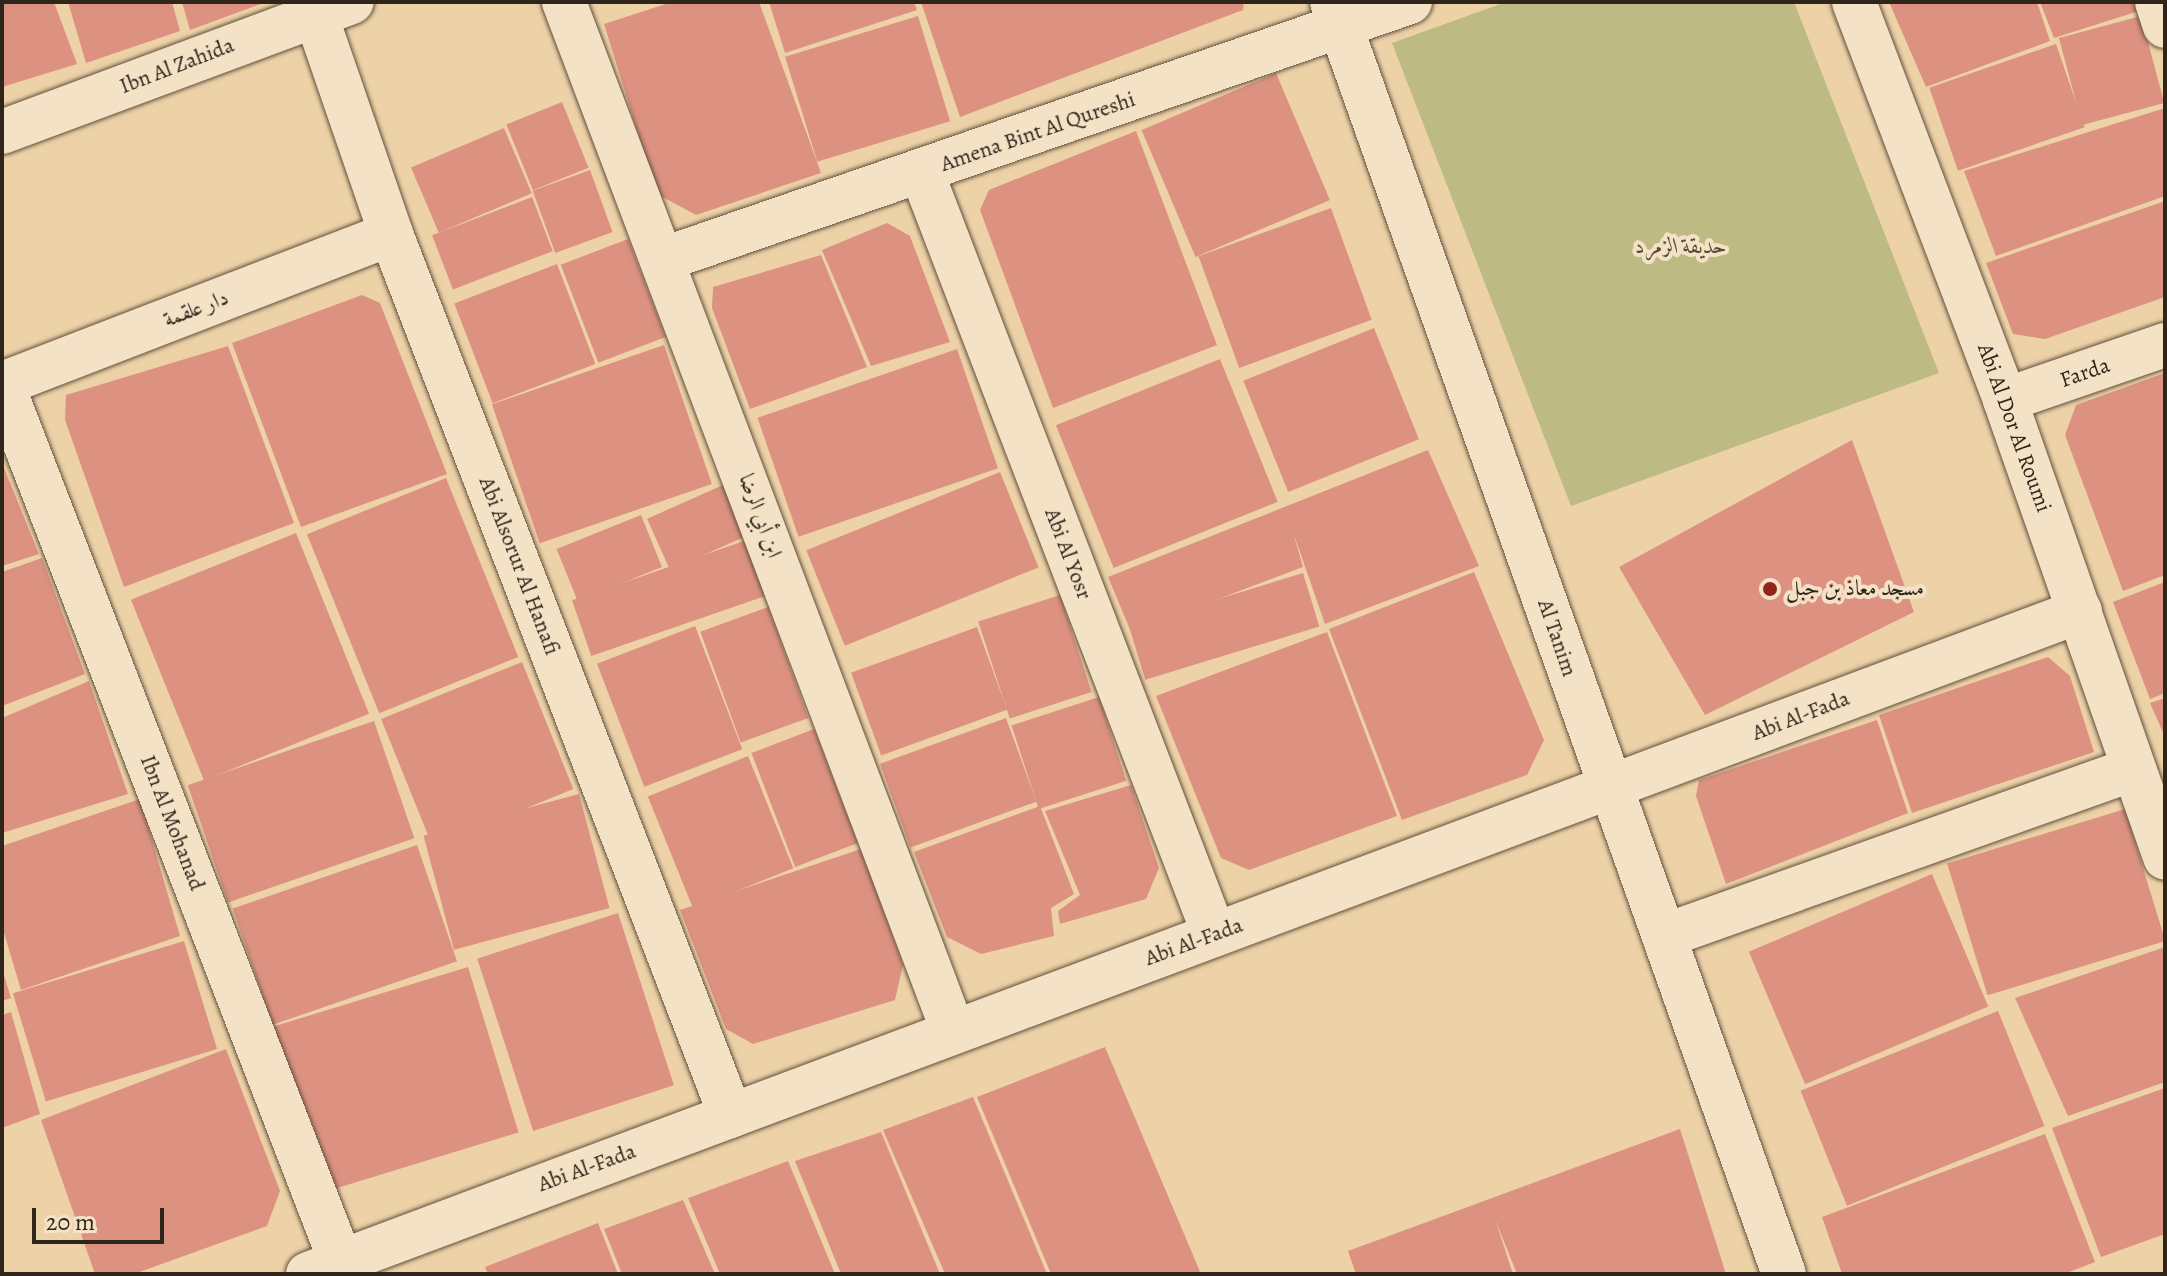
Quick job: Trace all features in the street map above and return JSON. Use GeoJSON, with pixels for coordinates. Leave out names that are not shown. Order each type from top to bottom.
{"type":"FeatureCollection","features":[{"type":"Feature","properties":{"kind":"street","name":"ابن أبي الرضا"},"geometry":{"type":"LineString","coordinates":[[564,2],[664,259],[953,1031]]}},
{"type":"Feature","properties":{"kind":"street","name":"Amena Bint Al Qureshi"},"geometry":{"type":"LineString","coordinates":[[664,259],[922,173],[1336,14],[1410,2]]}},
{"type":"Feature","properties":{"kind":"street","name":"Abi Al Dor Al Roumi"},"geometry":{"type":"LineString","coordinates":[[1854,2],[2005,400],[2165,858]]}},
{"type":"Feature","properties":{"kind":"street"},"geometry":{"type":"LineString","coordinates":[[2157,2],[2165,26]]}},
{"type":"Feature","properties":{"kind":"street","name":"Ibn Al Zahida"},"geometry":{"type":"LineString","coordinates":[[2,132],[334,8]]}},
{"type":"Feature","properties":{"kind":"street","name":"Abi Alsorur Al Hanafi"},"geometry":{"type":"LineString","coordinates":[[334,8],[391,234],[731,1116]]}},
{"type":"Feature","properties":{"kind":"street","name":"Al Tanim"},"geometry":{"type":"LineString","coordinates":[[1336,14],[1784,1274]]}},
{"type":"Feature","properties":{"kind":"street","name":"Abi Al Yosr"},"geometry":{"type":"LineString","coordinates":[[922,173],[1214,934]]}},
{"type":"Feature","properties":{"kind":"street","name":"دار علقمة"},"geometry":{"type":"LineString","coordinates":[[2,384],[391,234]]}},
{"type":"Feature","properties":{"kind":"street","name":"Farda"},"geometry":{"type":"LineString","coordinates":[[2005,400],[2165,345]]}},
{"type":"Feature","properties":{"kind":"street","name":"Ibn Al Mohanad"},"geometry":{"type":"LineString","coordinates":[[2,384],[325,1268]]}},
{"type":"Feature","properties":{"kind":"street","name":"Abi Al-Fada"},"geometry":{"type":"LineString","coordinates":[[325,1268],[402,1256],[731,1116],[2080,611]]}},
{"type":"Feature","properties":{"kind":"street"},"geometry":{"type":"LineString","coordinates":[[1664,936],[2133,769]]}},
{"type":"Feature","properties":{"kind":"green space","name":"حديقة الزمرد"},"geometry":{"type":"Polygon","coordinates":[[[1506,2],[1794,2],[1939,373],[1571,506],[1392,43],[1506,2]]]}},
{"type":"Feature","properties":{"kind":"building"},"geometry":{"type":"Polygon","coordinates":[[[2,2],[54,2],[77,64],[2,87],[2,2]]]}},
{"type":"Feature","properties":{"kind":"building"},"geometry":{"type":"Polygon","coordinates":[[[68,2],[172,2],[180,31],[86,63],[68,2]]]}},
{"type":"Feature","properties":{"kind":"building"},"geometry":{"type":"Polygon","coordinates":[[[182,2],[266,2],[190,30],[182,2]]]}},
{"type":"Feature","properties":{"kind":"building"},"geometry":{"type":"Polygon","coordinates":[[[672,2],[759,2],[821,173],[696,215],[657,194],[604,24],[672,2]]]}},
{"type":"Feature","properties":{"kind":"building"},"geometry":{"type":"Polygon","coordinates":[[[769,2],[914,2],[917,10],[785,53],[769,2]]]}},
{"type":"Feature","properties":{"kind":"building"},"geometry":{"type":"Polygon","coordinates":[[[921,2],[1244,2],[1243,10],[960,117],[921,2]]]}},
{"type":"Feature","properties":{"kind":"building"},"geometry":{"type":"Polygon","coordinates":[[[1889,2],[2037,2],[2050,41],[1926,87],[1889,2]]]}},
{"type":"Feature","properties":{"kind":"building"},"geometry":{"type":"Polygon","coordinates":[[[2040,2],[2136,2],[2139,11],[2054,38],[2040,2]]]}},
{"type":"Feature","properties":{"kind":"building"},"geometry":{"type":"Polygon","coordinates":[[[918,16],[950,121],[817,162],[785,57],[918,16]]]}},
{"type":"Feature","properties":{"kind":"building"},"geometry":{"type":"Polygon","coordinates":[[[2141,16],[2164,103],[2082,125],[2059,38],[2141,16]]]}},
{"type":"Feature","properties":{"kind":"building"},"geometry":{"type":"Polygon","coordinates":[[[2056,44],[2085,127],[1958,171],[1929,88],[2056,44]]]}},
{"type":"Feature","properties":{"kind":"building"},"geometry":{"type":"Polygon","coordinates":[[[1276,73],[1330,200],[1196,257],[1142,130],[1276,73]]]}},
{"type":"Feature","properties":{"kind":"building"},"geometry":{"type":"Polygon","coordinates":[[[562,102],[589,168],[533,190],[506,124],[562,102]]]}},
{"type":"Feature","properties":{"kind":"building"},"geometry":{"type":"Polygon","coordinates":[[[2165,108],[2165,196],[1996,256],[1964,171],[2165,108]]]}},
{"type":"Feature","properties":{"kind":"building"},"geometry":{"type":"Polygon","coordinates":[[[504,128],[532,193],[439,233],[411,167],[504,128]]]}},
{"type":"Feature","properties":{"kind":"building"},"geometry":{"type":"Polygon","coordinates":[[[1136,131],[1217,345],[1053,408],[980,210],[989,190],[1136,131]]]}},
{"type":"Feature","properties":{"kind":"building"},"geometry":{"type":"Polygon","coordinates":[[[590,170],[613,232],[555,253],[533,191],[590,170]]]}},
{"type":"Feature","properties":{"kind":"building"},"geometry":{"type":"Polygon","coordinates":[[[532,197],[553,251],[453,289],[432,235],[532,197]]]}},
{"type":"Feature","properties":{"kind":"building"},"geometry":{"type":"Polygon","coordinates":[[[2165,201],[2165,297],[2045,339],[2013,334],[1986,263],[2165,201]]]}},
{"type":"Feature","properties":{"kind":"building"},"geometry":{"type":"Polygon","coordinates":[[[1331,208],[1372,320],[1239,368],[1199,256],[1331,208]]]}},
{"type":"Feature","properties":{"kind":"building"},"geometry":{"type":"Polygon","coordinates":[[[887,223],[910,236],[950,342],[871,366],[822,250],[887,223]]]}},
{"type":"Feature","properties":{"kind":"building"},"geometry":{"type":"Polygon","coordinates":[[[628,239],[666,337],[598,363],[561,265],[628,239]]]}},
{"type":"Feature","properties":{"kind":"building"},"geometry":{"type":"Polygon","coordinates":[[[821,255],[867,367],[750,409],[712,308],[713,287],[821,255]]]}},
{"type":"Feature","properties":{"kind":"building"},"geometry":{"type":"Polygon","coordinates":[[[557,264],[595,364],[493,403],[454,303],[557,264]]]}},
{"type":"Feature","properties":{"kind":"building"},"geometry":{"type":"Polygon","coordinates":[[[362,295],[380,303],[447,474],[301,527],[232,343],[362,295]]]}},
{"type":"Feature","properties":{"kind":"building"},"geometry":{"type":"Polygon","coordinates":[[[1374,328],[1419,439],[1288,492],[1243,381],[1374,328]]]}},
{"type":"Feature","properties":{"kind":"building"},"geometry":{"type":"Polygon","coordinates":[[[664,345],[712,484],[540,543],[492,404],[664,345]]]}},
{"type":"Feature","properties":{"kind":"building"},"geometry":{"type":"Polygon","coordinates":[[[228,346],[294,523],[124,587],[65,420],[66,395],[228,346]]]}},
{"type":"Feature","properties":{"kind":"building"},"geometry":{"type":"Polygon","coordinates":[[[957,349],[998,468],[799,537],[757,418],[957,349]]]}},
{"type":"Feature","properties":{"kind":"building"},"geometry":{"type":"Polygon","coordinates":[[[1220,359],[1278,502],[1114,568],[1056,425],[1220,359]]]}},
{"type":"Feature","properties":{"kind":"building"},"geometry":{"type":"Polygon","coordinates":[[[2165,373],[2165,575],[2123,591],[2065,435],[2076,405],[2165,373]]]}},
{"type":"Feature","properties":{"kind":"building","name":"مسجد معاذ بن جبل"},"geometry":{"type":"Polygon","coordinates":[[[1852,440],[1914,612],[1705,715],[1619,567],[1852,440]]]}},
{"type":"Feature","properties":{"kind":"building"},"geometry":{"type":"Polygon","coordinates":[[[1428,450],[1479,566],[1325,624],[1293,532],[1303,567],[1131,632],[1108,577],[1428,450]]]}},
{"type":"Feature","properties":{"kind":"building"},"geometry":{"type":"Polygon","coordinates":[[[2,463],[39,554],[2,566],[2,463]]]}},
{"type":"Feature","properties":{"kind":"building"},"geometry":{"type":"Polygon","coordinates":[[[1000,472],[1039,567],[845,646],[806,550],[1000,472]]]}},
{"type":"Feature","properties":{"kind":"building"},"geometry":{"type":"Polygon","coordinates":[[[446,478],[518,657],[379,713],[307,534],[446,478]]]}},
{"type":"Feature","properties":{"kind":"building"},"geometry":{"type":"Polygon","coordinates":[[[723,485],[746,536],[670,570],[647,519],[723,485]]]}},
{"type":"Feature","properties":{"kind":"building"},"geometry":{"type":"Polygon","coordinates":[[[641,515],[662,567],[578,601],[557,549],[641,515]]]}},
{"type":"Feature","properties":{"kind":"building"},"geometry":{"type":"Polygon","coordinates":[[[296,533],[369,714],[204,780],[131,600],[296,533]]]}},
{"type":"Feature","properties":{"kind":"building"},"geometry":{"type":"Polygon","coordinates":[[[747,540],[766,596],[591,656],[572,600],[747,540]]]}},
{"type":"Feature","properties":{"kind":"building"},"geometry":{"type":"Polygon","coordinates":[[[42,558],[85,674],[2,706],[2,572],[42,558]]]}},
{"type":"Feature","properties":{"kind":"building"},"geometry":{"type":"Polygon","coordinates":[[[1474,572],[1544,740],[1527,775],[1402,820],[1329,629],[1474,572]]]}},
{"type":"Feature","properties":{"kind":"building"},"geometry":{"type":"Polygon","coordinates":[[[1303,573],[1319,627],[1145,680],[1129,626],[1303,573]]]}},
{"type":"Feature","properties":{"kind":"building"},"geometry":{"type":"Polygon","coordinates":[[[2165,582],[2165,693],[2150,699],[2113,602],[2165,582]]]}},
{"type":"Feature","properties":{"kind":"building"},"geometry":{"type":"Polygon","coordinates":[[[1060,595],[1092,692],[1010,719],[978,622],[1060,595]]]}},
{"type":"Feature","properties":{"kind":"building"},"geometry":{"type":"Polygon","coordinates":[[[768,607],[808,718],[741,743],[700,632],[768,607]]]}},
{"type":"Feature","properties":{"kind":"building"},"geometry":{"type":"Polygon","coordinates":[[[695,626],[742,749],[644,787],[597,664],[695,626]]]}},
{"type":"Feature","properties":{"kind":"building"},"geometry":{"type":"Polygon","coordinates":[[[977,627],[1007,710],[881,756],[851,673],[977,627]]]}},
{"type":"Feature","properties":{"kind":"building"},"geometry":{"type":"Polygon","coordinates":[[[1327,632],[1397,816],[1249,870],[1221,858],[1156,696],[1327,632]]]}},
{"type":"Feature","properties":{"kind":"building"},"geometry":{"type":"Polygon","coordinates":[[[2048,657],[2070,676],[2094,752],[1912,813],[1879,715],[2048,657]]]}},
{"type":"Feature","properties":{"kind":"building"},"geometry":{"type":"Polygon","coordinates":[[[522,662],[573,789],[432,846],[381,719],[522,662]]]}},
{"type":"Feature","properties":{"kind":"building"},"geometry":{"type":"Polygon","coordinates":[[[89,681],[128,794],[2,833],[2,718],[89,681]]]}},
{"type":"Feature","properties":{"kind":"building"},"geometry":{"type":"Polygon","coordinates":[[[1099,697],[1126,781],[1039,809],[1012,725],[1099,697]]]}},
{"type":"Feature","properties":{"kind":"building"},"geometry":{"type":"Polygon","coordinates":[[[2165,698],[2165,737],[2150,703],[2165,698]]]}},
{"type":"Feature","properties":{"kind":"building"},"geometry":{"type":"Polygon","coordinates":[[[1006,718],[1036,802],[911,847],[880,764],[1006,718]]]}},
{"type":"Feature","properties":{"kind":"building"},"geometry":{"type":"Polygon","coordinates":[[[1877,720],[1908,813],[1726,884],[1696,796],[1699,780],[1877,720]]]}},
{"type":"Feature","properties":{"kind":"building"},"geometry":{"type":"Polygon","coordinates":[[[374,721],[414,838],[228,902],[188,785],[374,721]]]}},
{"type":"Feature","properties":{"kind":"building"},"geometry":{"type":"Polygon","coordinates":[[[814,729],[858,843],[795,867],[751,753],[814,729]]]}},
{"type":"Feature","properties":{"kind":"building"},"geometry":{"type":"Polygon","coordinates":[[[748,756],[793,868],[693,909],[648,796],[748,756]]]}},
{"type":"Feature","properties":{"kind":"building"},"geometry":{"type":"Polygon","coordinates":[[[1131,785],[1159,868],[1146,899],[1060,924],[1058,911],[1080,895],[1045,811],[1131,785]]]}},
{"type":"Feature","properties":{"kind":"building"},"geometry":{"type":"Polygon","coordinates":[[[579,794],[610,908],[454,950],[423,836],[579,794]]]}},
{"type":"Feature","properties":{"kind":"building"},"geometry":{"type":"Polygon","coordinates":[[[140,799],[180,936],[21,990],[2,926],[2,846],[140,799]]]}},
{"type":"Feature","properties":{"kind":"building"},"geometry":{"type":"Polygon","coordinates":[[[1040,806],[1074,894],[1051,908],[1054,936],[981,954],[947,937],[914,852],[1040,806]]]}},
{"type":"Feature","properties":{"kind":"building"},"geometry":{"type":"Polygon","coordinates":[[[2125,809],[2165,941],[1987,995],[1947,863],[2125,809]]]}},
{"type":"Feature","properties":{"kind":"building"},"geometry":{"type":"Polygon","coordinates":[[[417,845],[457,961],[273,1025],[233,908],[417,845]]]}},
{"type":"Feature","properties":{"kind":"building"},"geometry":{"type":"Polygon","coordinates":[[[861,849],[903,965],[895,1000],[753,1044],[726,1029],[680,910],[861,849]]]}},
{"type":"Feature","properties":{"kind":"building"},"geometry":{"type":"Polygon","coordinates":[[[1932,874],[1988,1007],[1805,1084],[1749,952],[1932,874]]]}},
{"type":"Feature","properties":{"kind":"building"},"geometry":{"type":"Polygon","coordinates":[[[618,913],[674,1085],[533,1131],[477,959],[618,913]]]}},
{"type":"Feature","properties":{"kind":"building"},"geometry":{"type":"Polygon","coordinates":[[[184,941],[217,1049],[46,1101],[13,993],[184,941]]]}},
{"type":"Feature","properties":{"kind":"building"},"geometry":{"type":"Polygon","coordinates":[[[2165,947],[2165,1082],[2068,1116],[2015,998],[2165,947]]]}},
{"type":"Feature","properties":{"kind":"building"},"geometry":{"type":"Polygon","coordinates":[[[468,967],[519,1132],[322,1193],[271,1027],[468,967]]]}},
{"type":"Feature","properties":{"kind":"building"},"geometry":{"type":"Polygon","coordinates":[[[2,969],[11,998],[2,1001],[2,969]]]}},
{"type":"Feature","properties":{"kind":"building"},"geometry":{"type":"Polygon","coordinates":[[[1998,1011],[2044,1126],[1847,1206],[1801,1091],[1998,1011]]]}},
{"type":"Feature","properties":{"kind":"building"},"geometry":{"type":"Polygon","coordinates":[[[11,1012],[40,1114],[2,1128],[2,1015],[11,1012]]]}},
{"type":"Feature","properties":{"kind":"building"},"geometry":{"type":"Polygon","coordinates":[[[1105,1047],[1201,1274],[1051,1274],[977,1097],[1105,1047]]]}},
{"type":"Feature","properties":{"kind":"building"},"geometry":{"type":"Polygon","coordinates":[[[226,1049],[280,1191],[267,1226],[134,1274],[95,1274],[41,1120],[226,1049]]]}},
{"type":"Feature","properties":{"kind":"building"},"geometry":{"type":"Polygon","coordinates":[[[2165,1088],[2165,1234],[2101,1257],[2052,1128],[2165,1088]]]}},
{"type":"Feature","properties":{"kind":"building"},"geometry":{"type":"Polygon","coordinates":[[[973,1097],[1047,1274],[945,1274],[883,1130],[973,1097]]]}},
{"type":"Feature","properties":{"kind":"building"},"geometry":{"type":"Polygon","coordinates":[[[1680,1129],[1726,1274],[1517,1274],[1495,1219],[1513,1274],[1356,1274],[1348,1251],[1680,1129]]]}},
{"type":"Feature","properties":{"kind":"building"},"geometry":{"type":"Polygon","coordinates":[[[881,1132],[940,1274],[841,1274],[795,1161],[881,1132]]]}},
{"type":"Feature","properties":{"kind":"building"},"geometry":{"type":"Polygon","coordinates":[[[2045,1134],[2095,1262],[2064,1274],[1842,1274],[1822,1217],[2045,1134]]]}},
{"type":"Feature","properties":{"kind":"building"},"geometry":{"type":"Polygon","coordinates":[[[788,1161],[835,1274],[720,1274],[688,1198],[788,1161]]]}},
{"type":"Feature","properties":{"kind":"building"},"geometry":{"type":"Polygon","coordinates":[[[683,1200],[715,1274],[622,1274],[604,1229],[683,1200]]]}},
{"type":"Feature","properties":{"kind":"building"},"geometry":{"type":"Polygon","coordinates":[[[598,1223],[618,1274],[488,1274],[485,1267],[598,1223]]]}},
{"type":"Feature","properties":{"kind":"place","name":"مسجد معاذ بن جبل"},"geometry":{"type":"Point","coordinates":[1770,589]}}]}
